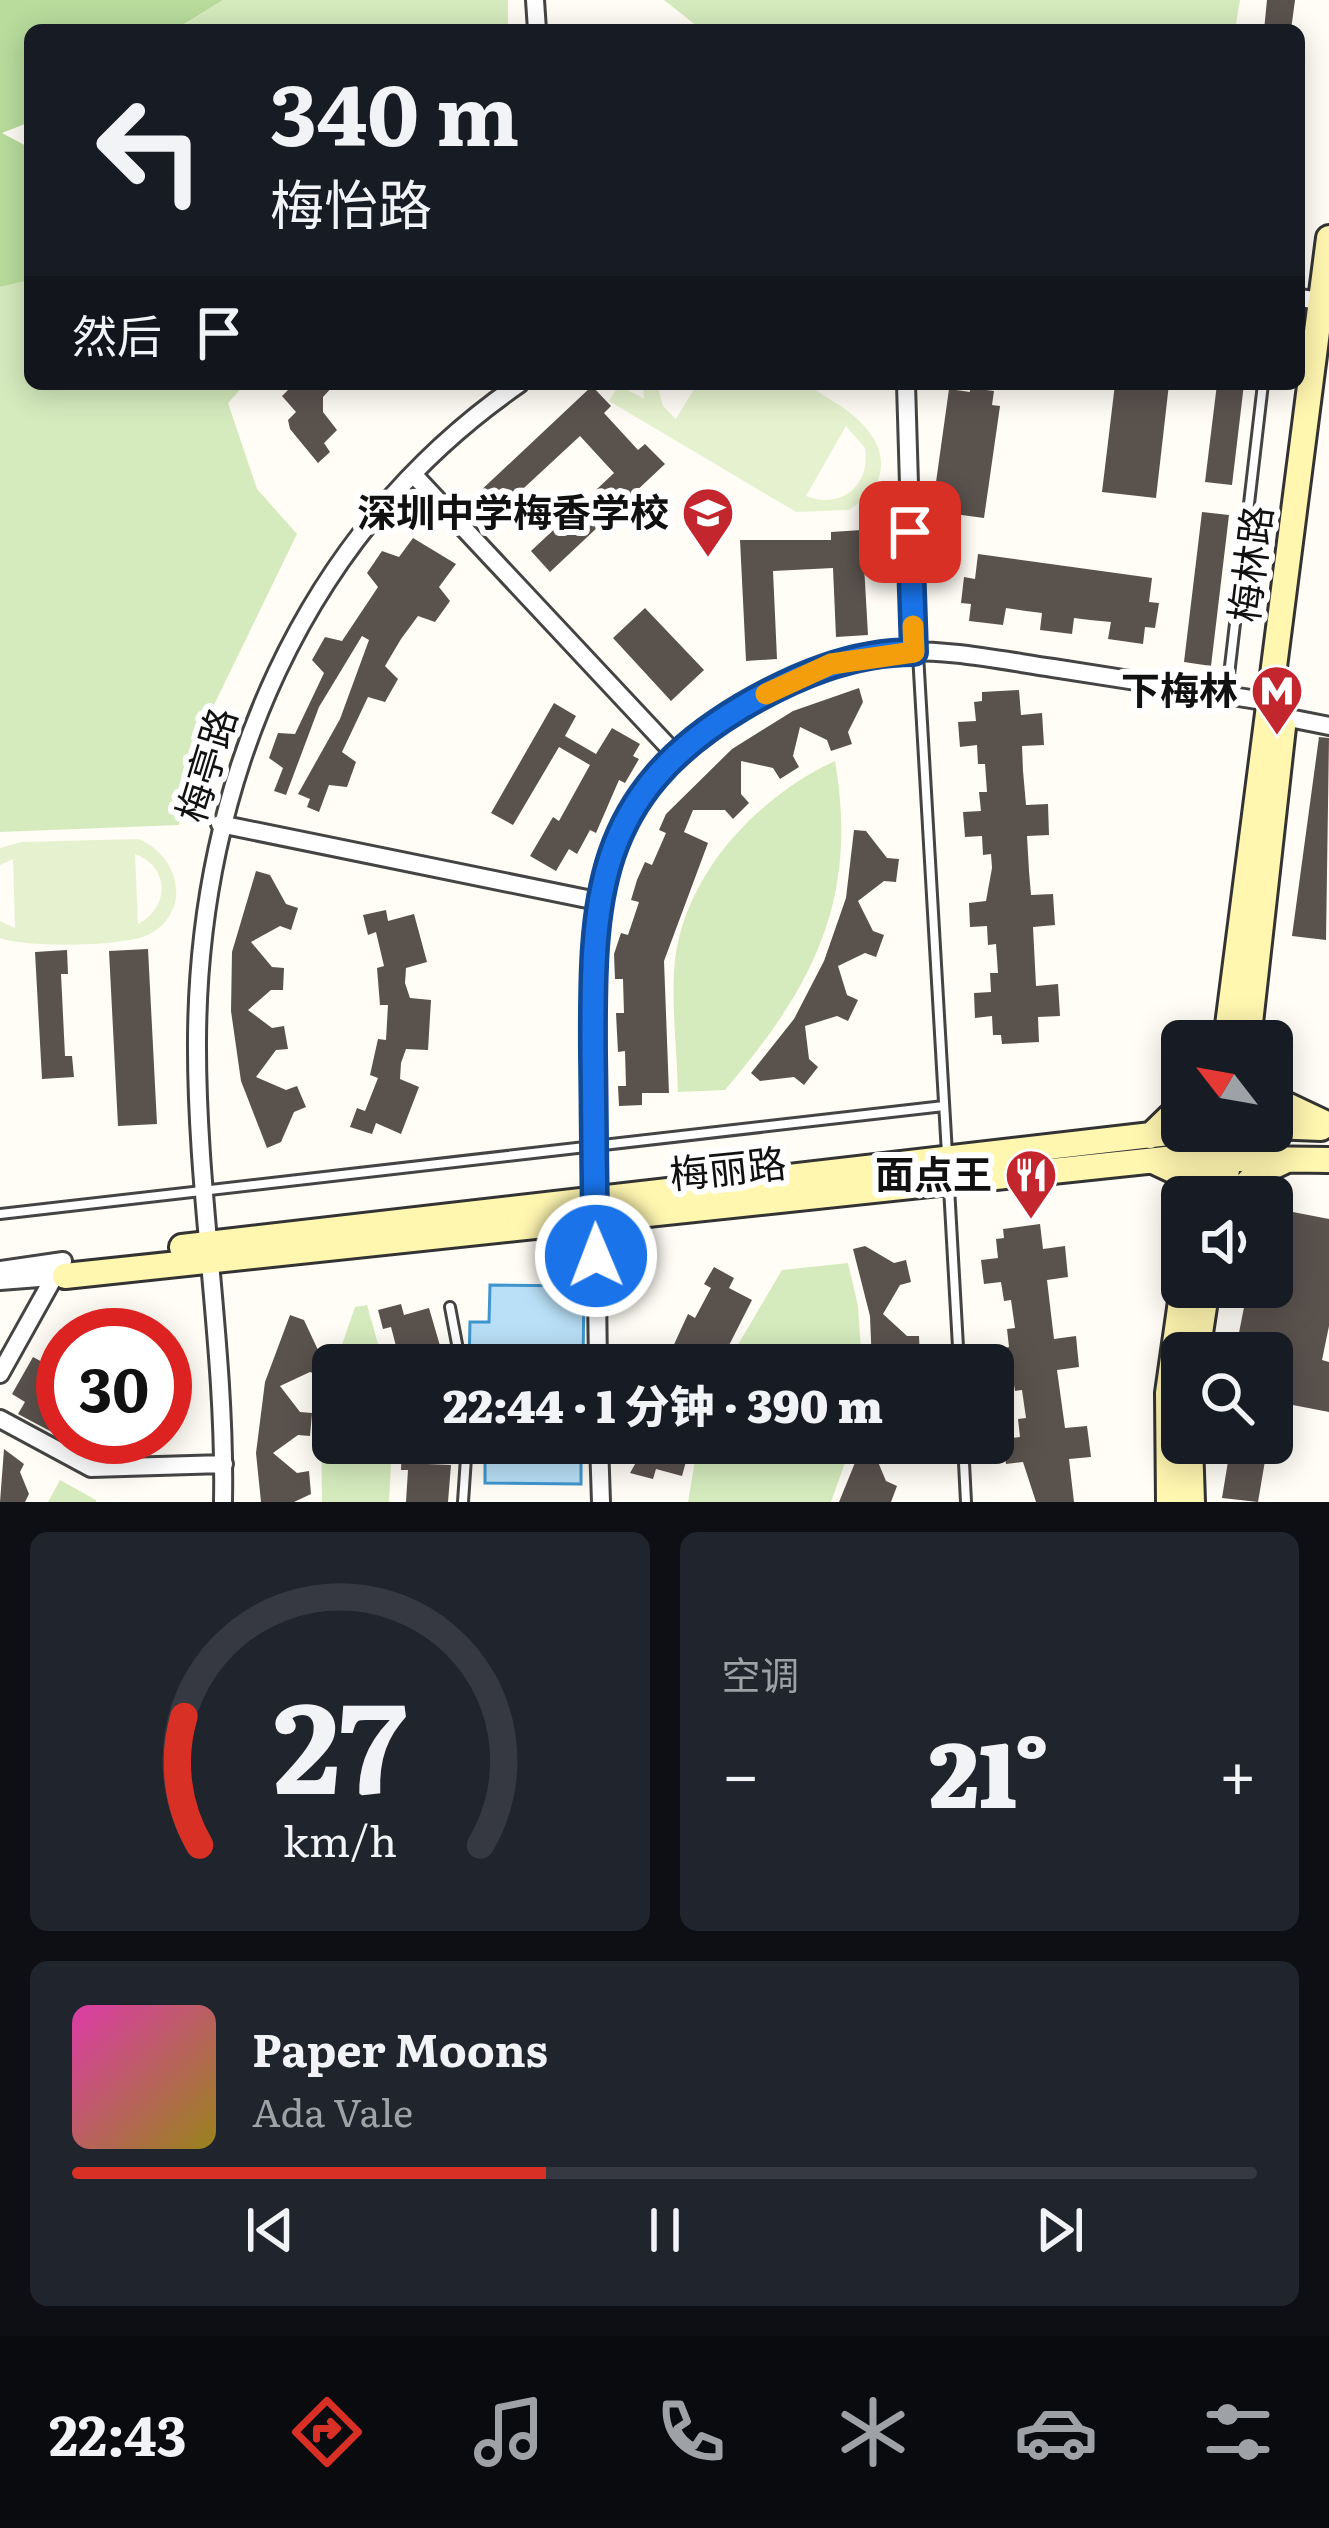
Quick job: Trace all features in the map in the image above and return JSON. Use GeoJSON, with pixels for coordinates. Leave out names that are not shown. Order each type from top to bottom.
{"type":"FeatureCollection","features":[{"type":"Feature","properties":{"kind":"main road","name":"梅林路"},"geometry":{"type":"LineString","coordinates":[[1250,1020],[1316,300],[1329,238]]}},
{"type":"Feature","properties":{"kind":"main road","name":"梅林路"},"geometry":{"type":"LineString","coordinates":[[1229,1020],[1329,358]]}},
{"type":"Feature","properties":{"kind":"main road"},"geometry":{"type":"LineString","coordinates":[[1222,1020],[1233,989]]}},
{"type":"Feature","properties":{"kind":"main road"},"geometry":{"type":"LineString","coordinates":[[1293,1108],[1329,1126]]}},
{"type":"Feature","properties":{"kind":"main road"},"geometry":{"type":"LineString","coordinates":[[1150,1136],[1161,1126]]}},
{"type":"Feature","properties":{"kind":"main road"},"geometry":{"type":"LineString","coordinates":[[1293,1126],[1329,1126]]}},
{"type":"Feature","properties":{"kind":"main road","name":"梅丽路"},"geometry":{"type":"LineString","coordinates":[[61,1271],[948,1170],[1161,1134]]}},
{"type":"Feature","properties":{"kind":"main road","name":"梅丽路"},"geometry":{"type":"LineString","coordinates":[[948,1170],[1135,1162],[1180,1152]]}},
{"type":"Feature","properties":{"kind":"main road","name":"梅丽路"},"geometry":{"type":"LineString","coordinates":[[1265,1152],[1329,1160]]}},
{"type":"Feature","properties":{"kind":"main road"},"geometry":{"type":"LineString","coordinates":[[1254,1176],[1294,1158]]}},
{"type":"Feature","properties":{"kind":"main road"},"geometry":{"type":"LineString","coordinates":[[1135,1162],[1177,1169],[1182,1176]]}},
{"type":"Feature","properties":{"kind":"main road"},"geometry":{"type":"LineString","coordinates":[[1168,1502],[1168,1393],[1180,1308]]}},
{"type":"Feature","properties":{"kind":"main road"},"geometry":{"type":"LineString","coordinates":[[1191,1464],[1192,1502]]}},
{"type":"Feature","properties":{"kind":"street","name":"梅亭路"},"geometry":{"type":"LineString","coordinates":[[223,1502],[196,1042],[207,895],[220,824],[254,717],[292,636],[341,560],[412,474],[511,390]]}},
{"type":"Feature","properties":{"kind":"street"},"geometry":{"type":"LineString","coordinates":[[906,390],[916,652]]}},
{"type":"Feature","properties":{"kind":"street"},"geometry":{"type":"LineString","coordinates":[[412,474],[676,755]]}},
{"type":"Feature","properties":{"kind":"street"},"geometry":{"type":"LineString","coordinates":[[598,1344],[597,902],[625,822],[676,755],[763,695],[831,664],[916,652],[1226,695],[1329,726]]}},
{"type":"Feature","properties":{"kind":"street"},"geometry":{"type":"LineString","coordinates":[[220,824],[597,902]]}},
{"type":"Feature","properties":{"kind":"street"},"geometry":{"type":"LineString","coordinates":[[0,1270],[61,1271]]}},
{"type":"Feature","properties":{"kind":"street"},"geometry":{"type":"LineString","coordinates":[[0,1281],[61,1271]]}},
{"type":"Feature","properties":{"kind":"street"},"geometry":{"type":"LineString","coordinates":[[0,1373],[61,1271]]}},
{"type":"Feature","properties":{"kind":"street"},"geometry":{"type":"LineString","coordinates":[[0,1419],[91,1468],[224,1464]]}},
{"type":"Feature","properties":{"kind":"street"},"geometry":{"type":"LineString","coordinates":[[600,1464],[601,1502]]}},
{"type":"Feature","properties":{"kind":"lane"},"geometry":{"type":"LineString","coordinates":[[1226,695],[1262,390]]}},
{"type":"Feature","properties":{"kind":"lane"},"geometry":{"type":"LineString","coordinates":[[916,652],[957,1344]]}},
{"type":"Feature","properties":{"kind":"lane"},"geometry":{"type":"LineString","coordinates":[[0,1214],[944,1106]]}},
{"type":"Feature","properties":{"kind":"lane"},"geometry":{"type":"LineString","coordinates":[[450,1307],[457,1344]]}},
{"type":"Feature","properties":{"kind":"lane"},"geometry":{"type":"LineString","coordinates":[[463,1502],[466,1464]]}},
{"type":"Feature","properties":{"kind":"lane"},"geometry":{"type":"LineString","coordinates":[[964,1464],[966,1502]]}},
{"type":"Feature","properties":{"kind":"green space"},"geometry":{"type":"Polygon","coordinates":[[[0,0],[223,0],[185,24],[24,24],[24,124],[2,133],[24,145],[24,281],[0,287],[0,0]]]}},
{"type":"Feature","properties":{"kind":"green space"},"geometry":{"type":"Polygon","coordinates":[[[223,0],[508,0],[508,24],[185,24],[223,0]]]}},
{"type":"Feature","properties":{"kind":"green space"},"geometry":{"type":"Polygon","coordinates":[[[664,0],[1240,0],[1236,24],[694,24],[664,0]]]}},
{"type":"Feature","properties":{"kind":"green space"},"geometry":{"type":"Polygon","coordinates":[[[24,281],[24,390],[240,390],[228,403],[257,489],[297,534],[212,709],[179,825],[0,832],[0,287],[24,281]]]}},
{"type":"Feature","properties":{"kind":"green space"},"geometry":{"type":"Polygon","coordinates":[[[616,390],[628,390],[644,399],[643,390],[659,390],[663,406],[676,419],[693,390],[814,390],[850,413],[874,439],[880,453],[877,482],[849,510],[796,512],[609,401],[616,390]],[[846,426],[806,496],[842,497],[858,483],[865,448],[846,426]]]}},
{"type":"Feature","properties":{"kind":"green space"},"geometry":{"type":"Polygon","coordinates":[[[835,761],[840,857],[834,899],[805,977],[783,1015],[725,1090],[678,1092],[674,972],[690,905],[706,874],[750,820],[777,796],[835,761]]]}},
{"type":"Feature","properties":{"kind":"green space"},"geometry":{"type":"Polygon","coordinates":[[[138,839],[163,857],[171,870],[176,884],[172,911],[150,934],[120,942],[53,945],[0,938],[0,921],[15,928],[13,859],[0,865],[0,848],[21,842],[138,839]],[[135,854],[138,924],[156,908],[162,888],[155,868],[135,854]]]}},
{"type":"Feature","properties":{"kind":"green space"},"geometry":{"type":"Polygon","coordinates":[[[848,1263],[861,1344],[738,1344],[782,1270],[848,1263]]]}},
{"type":"Feature","properties":{"kind":"green space"},"geometry":{"type":"Polygon","coordinates":[[[367,1305],[378,1344],[342,1344],[355,1307],[367,1305]]]}},
{"type":"Feature","properties":{"kind":"green space"},"geometry":{"type":"Polygon","coordinates":[[[322,1464],[391,1464],[389,1502],[322,1502],[322,1464]]]}},
{"type":"Feature","properties":{"kind":"green space"},"geometry":{"type":"Polygon","coordinates":[[[694,1464],[845,1464],[831,1502],[688,1502],[694,1464]]]}},
{"type":"Feature","properties":{"kind":"green space"},"geometry":{"type":"Polygon","coordinates":[[[60,1480],[96,1500],[96,1502],[48,1502],[60,1480]]]}},
{"type":"Feature","properties":{"kind":"water"},"geometry":{"type":"Polygon","coordinates":[[[490,1285],[584,1286],[583,1344],[469,1344],[470,1322],[489,1322],[490,1285]]]}},
{"type":"Feature","properties":{"kind":"water"},"geometry":{"type":"Polygon","coordinates":[[[485,1464],[581,1464],[581,1484],[485,1483],[485,1464]]]}},
{"type":"Feature","properties":{"kind":"building"},"geometry":{"type":"Polygon","coordinates":[[[1267,0],[1295,0],[1292,24],[1265,24],[1267,0]]]}},
{"type":"Feature","properties":{"kind":"building"},"geometry":{"type":"Polygon","coordinates":[[[288,390],[329,390],[323,397],[323,412],[337,430],[324,443],[330,452],[318,463],[290,429],[288,420],[296,412],[282,396],[288,390]]]}},
{"type":"Feature","properties":{"kind":"building"},"geometry":{"type":"Polygon","coordinates":[[[588,390],[596,390],[611,406],[604,413],[638,450],[645,444],[665,464],[550,572],[531,551],[614,473],[580,436],[496,514],[477,494],[588,390]]]}},
{"type":"Feature","properties":{"kind":"building"},"geometry":{"type":"Polygon","coordinates":[[[949,390],[994,391],[992,405],[1000,406],[984,518],[932,511],[949,390]]]}},
{"type":"Feature","properties":{"kind":"building"},"geometry":{"type":"Polygon","coordinates":[[[1114,390],[1168,390],[1156,498],[1102,492],[1114,390]]]}},
{"type":"Feature","properties":{"kind":"building"},"geometry":{"type":"Polygon","coordinates":[[[1216,390],[1243,390],[1232,485],[1205,482],[1216,390]]]}},
{"type":"Feature","properties":{"kind":"building"},"geometry":{"type":"Polygon","coordinates":[[[1202,512],[1229,515],[1211,666],[1184,662],[1202,512]]]}},
{"type":"Feature","properties":{"kind":"building"},"geometry":{"type":"Polygon","coordinates":[[[862,530],[868,635],[836,637],[833,568],[773,571],[777,659],[746,661],[740,540],[831,540],[831,532],[862,530]]]}},
{"type":"Feature","properties":{"kind":"building"},"geometry":{"type":"Polygon","coordinates":[[[413,538],[456,564],[439,587],[450,601],[435,622],[418,616],[401,639],[385,666],[398,679],[385,702],[368,697],[342,752],[356,762],[347,787],[329,785],[319,812],[307,807],[310,799],[298,794],[340,719],[369,640],[362,636],[319,707],[286,795],[274,791],[283,768],[269,758],[278,733],[295,734],[324,673],[312,660],[325,637],[342,641],[378,587],[367,573],[382,551],[399,557],[413,538]]]}},
{"type":"Feature","properties":{"kind":"building"},"geometry":{"type":"Polygon","coordinates":[[[978,554],[1152,578],[1149,602],[1159,603],[1155,628],[1145,627],[1143,644],[1108,639],[1111,622],[1074,618],[1072,634],[1040,630],[1042,613],[1006,608],[1003,625],[969,621],[971,604],[961,603],[964,577],[975,579],[978,554]]]}},
{"type":"Feature","properties":{"kind":"building"},"geometry":{"type":"Polygon","coordinates":[[[645,608],[704,670],[671,701],[613,638],[645,608]]]}},
{"type":"Feature","properties":{"kind":"building"},"geometry":{"type":"Polygon","coordinates":[[[859,688],[863,702],[848,732],[852,744],[831,751],[827,740],[800,727],[793,756],[799,767],[780,779],[773,768],[741,761],[741,794],[749,803],[733,819],[725,810],[693,810],[684,832],[708,843],[664,961],[669,1093],[642,1093],[642,1105],[619,1106],[618,1086],[626,1086],[625,1051],[618,1052],[616,1013],[624,1013],[623,979],[615,979],[614,954],[621,933],[628,935],[639,902],[631,900],[637,880],[645,862],[652,865],[666,833],[659,830],[666,814],[732,749],[793,711],[859,688]]]}},
{"type":"Feature","properties":{"kind":"building"},"geometry":{"type":"Polygon","coordinates":[[[1019,690],[1021,715],[1042,713],[1044,745],[1022,746],[1026,805],[1048,804],[1049,835],[1027,836],[1029,871],[1031,895],[1053,894],[1055,925],[1033,927],[1036,986],[1058,984],[1060,1016],[1038,1017],[1039,1042],[1002,1044],[1001,1035],[993,1035],[992,1016],[975,1018],[974,993],[991,992],[990,973],[998,973],[996,944],[988,945],[987,926],[970,927],[969,903],[986,901],[992,868],[991,854],[983,855],[982,836],[965,837],[963,812],[981,811],[979,792],[987,792],[985,764],[978,764],[977,745],[960,747],[958,722],[976,721],[974,702],[982,701],[982,692],[1019,690]]]}},
{"type":"Feature","properties":{"kind":"building"},"geometry":{"type":"Polygon","coordinates":[[[554,703],[576,716],[565,736],[596,754],[612,728],[640,744],[633,756],[639,759],[625,783],[619,780],[596,833],[590,830],[577,854],[569,849],[556,871],[530,856],[553,817],[559,821],[590,765],[559,747],[513,825],[491,813],[554,703]]]}},
{"type":"Feature","properties":{"kind":"building"},"geometry":{"type":"Polygon","coordinates":[[[1319,737],[1329,738],[1326,940],[1292,936],[1319,737]]]}},
{"type":"Feature","properties":{"kind":"building"},"geometry":{"type":"Polygon","coordinates":[[[854,830],[866,831],[887,858],[899,859],[896,882],[884,881],[858,901],[873,931],[884,935],[876,957],[865,953],[838,966],[847,995],[858,1000],[848,1021],[837,1016],[805,1026],[809,1059],[818,1067],[804,1085],[794,1077],[760,1081],[751,1073],[794,1019],[824,961],[846,898],[854,830]]]}},
{"type":"Feature","properties":{"kind":"building"},"geometry":{"type":"Polygon","coordinates":[[[256,871],[270,875],[286,904],[298,908],[291,930],[280,926],[251,942],[272,967],[284,968],[283,990],[271,990],[248,1010],[272,1028],[284,1026],[288,1049],[276,1050],[256,1077],[286,1090],[297,1086],[306,1107],[294,1112],[281,1142],[267,1148],[241,1081],[231,1011],[232,952],[256,871]]]}},
{"type":"Feature","properties":{"kind":"building"},"geometry":{"type":"Polygon","coordinates":[[[386,910],[388,921],[414,914],[427,962],[406,968],[405,983],[410,998],[431,1000],[428,1050],[406,1049],[401,1063],[400,1079],[419,1087],[401,1134],[376,1123],[372,1134],[350,1127],[357,1108],[365,1111],[378,1078],[370,1075],[378,1039],[386,1040],[388,1005],[380,1005],[377,968],[384,966],[376,932],[368,935],[363,915],[386,910]]]}},
{"type":"Feature","properties":{"kind":"building"},"geometry":{"type":"Polygon","coordinates":[[[148,949],[157,1124],[118,1126],[109,951],[148,949]]]}},
{"type":"Feature","properties":{"kind":"building"},"geometry":{"type":"Polygon","coordinates":[[[67,950],[68,974],[61,974],[65,1056],[72,1056],[74,1077],[42,1079],[35,952],[67,950]]]}},
{"type":"Feature","properties":{"kind":"building"},"geometry":{"type":"Polygon","coordinates":[[[1293,1212],[1329,1219],[1329,1326],[1322,1360],[1329,1362],[1329,1412],[1293,1405],[1293,1332],[1239,1332],[1244,1308],[1293,1308],[1293,1212]]]}},
{"type":"Feature","properties":{"kind":"building"},"geometry":{"type":"Polygon","coordinates":[[[1040,1224],[1043,1249],[1065,1246],[1068,1277],[1047,1280],[1054,1339],[1076,1336],[1079,1367],[1057,1370],[1065,1428],[1087,1426],[1091,1457],[1069,1459],[1074,1502],[1036,1502],[1023,1462],[1014,1463],[1014,1438],[1020,1437],[1018,1419],[1026,1418],[1022,1390],[1015,1391],[1014,1344],[1009,1344],[1007,1329],[1015,1328],[1011,1300],[1004,1301],[1001,1282],[984,1284],[981,1260],[998,1258],[996,1239],[1004,1238],[1003,1229],[1040,1224]]]}},
{"type":"Feature","properties":{"kind":"building"},"geometry":{"type":"Polygon","coordinates":[[[865,1246],[894,1263],[906,1260],[911,1282],[900,1285],[883,1314],[907,1336],[919,1336],[919,1344],[871,1344],[870,1316],[853,1249],[865,1246]]]}},
{"type":"Feature","properties":{"kind":"building"},"geometry":{"type":"Polygon","coordinates":[[[714,1267],[734,1278],[729,1288],[752,1300],[730,1344],[674,1344],[688,1314],[695,1318],[711,1288],[704,1284],[714,1267]]]}},
{"type":"Feature","properties":{"kind":"building"},"geometry":{"type":"Polygon","coordinates":[[[401,1304],[404,1315],[429,1308],[440,1344],[395,1344],[391,1327],[383,1329],[378,1310],[401,1304]]]}},
{"type":"Feature","properties":{"kind":"building"},"geometry":{"type":"Polygon","coordinates":[[[290,1315],[304,1320],[315,1344],[312,1373],[280,1386],[300,1412],[312,1413],[310,1436],[298,1435],[273,1453],[297,1473],[309,1471],[311,1494],[294,1502],[261,1502],[256,1453],[265,1382],[290,1315]]]}},
{"type":"Feature","properties":{"kind":"building"},"geometry":{"type":"Polygon","coordinates":[[[33,1357],[36,1424],[18,1414],[25,1402],[12,1394],[33,1357]]]}},
{"type":"Feature","properties":{"kind":"building"},"geometry":{"type":"Polygon","coordinates":[[[4,1449],[24,1464],[20,1472],[29,1494],[25,1502],[0,1502],[4,1449]]]}},
{"type":"Feature","properties":{"kind":"building"},"geometry":{"type":"Polygon","coordinates":[[[401,1464],[451,1465],[448,1502],[406,1502],[408,1470],[401,1470],[401,1464]]]}},
{"type":"Feature","properties":{"kind":"building"},"geometry":{"type":"Polygon","coordinates":[[[635,1464],[685,1464],[682,1476],[656,1469],[653,1479],[630,1473],[635,1464]]]}},
{"type":"Feature","properties":{"kind":"building"},"geometry":{"type":"Polygon","coordinates":[[[854,1464],[879,1464],[886,1481],[897,1486],[891,1502],[839,1502],[854,1464]]]}},
{"type":"Feature","properties":{"kind":"building"},"geometry":{"type":"Polygon","coordinates":[[[1228,1464],[1264,1464],[1258,1502],[1222,1498],[1228,1464]]]}},
{"type":"Feature","properties":{"kind":"slow traffic"},"geometry":{"type":"LineString","coordinates":[[766,694],[831,664],[887,652],[914,652],[913,626]]}},
{"type":"Feature","properties":{"kind":"place","name":"深圳中学梅香学校"},"geometry":{"type":"Point","coordinates":[708,559]}},
{"type":"Feature","properties":{"kind":"place","name":"下梅林"},"geometry":{"type":"Point","coordinates":[1277,737]}},
{"type":"Feature","properties":{"kind":"place","name":"面点王"},"geometry":{"type":"Point","coordinates":[1031,1221]}},
{"type":"Feature","properties":{"kind":"route"},"geometry":{"type":"LineString","coordinates":[[596,1256],[592,942],[608,861],[648,787],[676,755],[714,724],[831,664],[887,652],[914,652],[910,532]]}}]}
